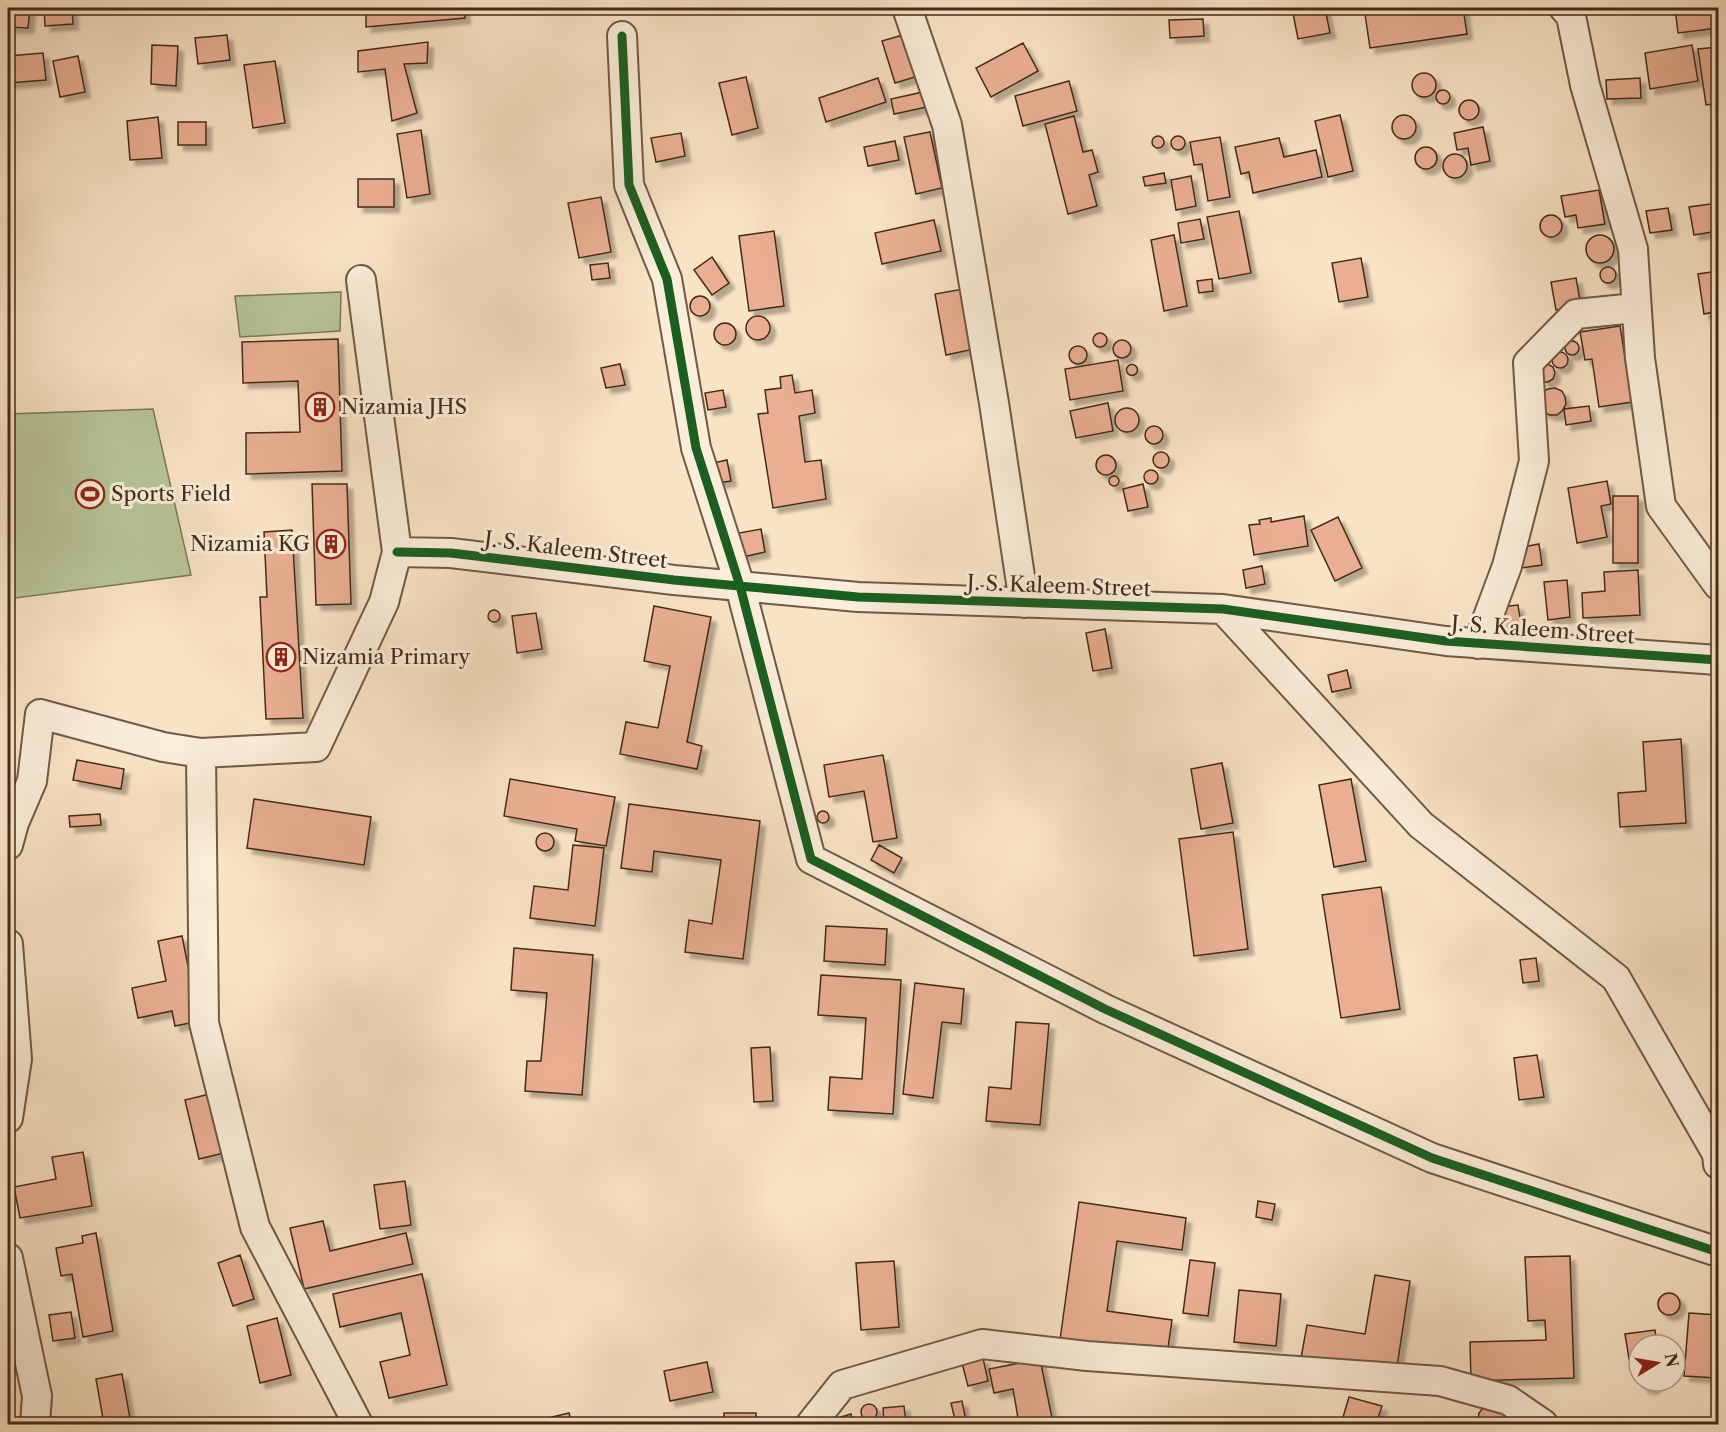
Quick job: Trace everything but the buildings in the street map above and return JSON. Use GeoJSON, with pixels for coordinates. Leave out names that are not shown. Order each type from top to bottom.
{"type":"FeatureCollection","features":[{"type":"Feature","properties":{"kind":"street"},"geometry":{"type":"LineString","coordinates":[[907,8],[947,125],[994,403],[1024,603]]}},
{"type":"Feature","properties":{"kind":"street"},"geometry":{"type":"LineString","coordinates":[[1564,8],[1571,16],[1585,85],[1633,249],[1640,358],[1661,506],[1719,585]]}},
{"type":"Feature","properties":{"kind":"street"},"geometry":{"type":"LineString","coordinates":[[622,36],[629,185],[667,279],[696,448],[740,586],[811,859],[1105,1008],[1432,1158],[1719,1252]]}},
{"type":"Feature","properties":{"kind":"street"},"geometry":{"type":"LineString","coordinates":[[8,845],[14,823],[32,781],[40,714],[163,747],[201,753],[316,747],[384,602],[397,552],[361,280]]}},
{"type":"Feature","properties":{"kind":"street"},"geometry":{"type":"LineString","coordinates":[[1478,644],[1507,566],[1534,461],[1528,363],[1576,314],[1635,308]]}},
{"type":"Feature","properties":{"kind":"street","name":"J. S. Kaleem Street"},"geometry":{"type":"LineString","coordinates":[[397,552],[451,553],[858,597],[1223,609],[1446,641],[1719,660]]}},
{"type":"Feature","properties":{"kind":"street"},"geometry":{"type":"LineString","coordinates":[[1223,609],[1421,825],[1616,978],[1717,1154],[1719,1164]]}},
{"type":"Feature","properties":{"kind":"street"},"geometry":{"type":"LineString","coordinates":[[201,753],[204,1023],[255,1227],[358,1425]]}},
{"type":"Feature","properties":{"kind":"street"},"geometry":{"type":"LineString","coordinates":[[8,944],[16,1059],[8,1118]]}},
{"type":"Feature","properties":{"kind":"street"},"geometry":{"type":"LineString","coordinates":[[8,1258],[37,1396],[35,1425]]}},
{"type":"Feature","properties":{"kind":"street"},"geometry":{"type":"LineString","coordinates":[[811,1425],[842,1385],[982,1344],[1087,1356],[1440,1381],[1508,1400],[1543,1425]]}},
{"type":"Feature","properties":{"kind":"green space"},"geometry":{"type":"Polygon","coordinates":[[[341,292],[340,331],[240,337],[235,296],[341,292]]]}},
{"type":"Feature","properties":{"kind":"green space","name":"Sports Field"},"geometry":{"type":"Polygon","coordinates":[[[153,409],[191,575],[8,599],[8,414],[153,409]]]}},
{"type":"Feature","properties":{"kind":"cycle path"},"geometry":{"type":"LineString","coordinates":[[622,36],[629,185],[667,279],[696,448],[740,586],[811,859],[1105,1009],[1432,1158],[1718,1252]]}},
{"type":"Feature","properties":{"kind":"cycle path"},"geometry":{"type":"LineString","coordinates":[[397,552],[451,553],[674,580],[858,597],[1223,609],[1446,641],[1718,660]]}},
{"type":"Feature","properties":{"kind":"place","name":"Nizamia JHS"},"geometry":{"type":"Point","coordinates":[320,407]}},
{"type":"Feature","properties":{"kind":"place","name":"Sports Field"},"geometry":{"type":"Point","coordinates":[90,494]}},
{"type":"Feature","properties":{"kind":"place","name":"Nizamia KG"},"geometry":{"type":"Point","coordinates":[331,544]}},
{"type":"Feature","properties":{"kind":"place","name":"Nizamia Primary"},"geometry":{"type":"Point","coordinates":[281,657]}}]}
